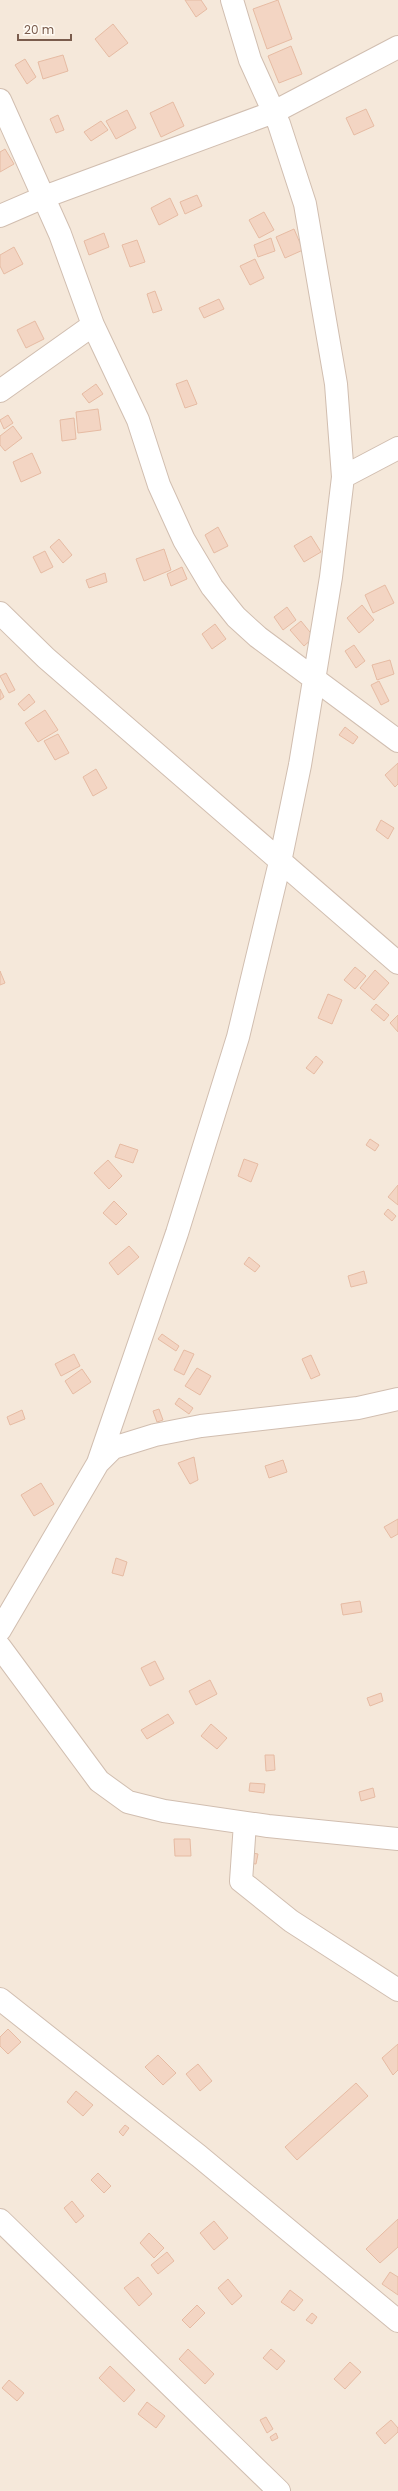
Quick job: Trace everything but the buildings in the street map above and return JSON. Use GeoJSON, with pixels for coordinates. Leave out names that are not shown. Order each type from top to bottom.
{"type":"FeatureCollection","features":[{"type":"Feature","properties":{"kind":"street"},"geometry":{"type":"LineString","coordinates":[[0,1630],[98,1463],[177,1233],[238,1036],[280,862],[331,576],[343,477],[336,384],[305,204],[274,112],[250,60],[232,0]]}},
{"type":"Feature","properties":{"kind":"street"},"geometry":{"type":"LineString","coordinates":[[0,216],[44,197],[274,112],[398,47]]}},
{"type":"Feature","properties":{"kind":"street"},"geometry":{"type":"LineString","coordinates":[[0,100],[44,197],[93,325],[138,420],[159,485],[184,540],[212,587],[236,618],[258,637],[314,677],[398,741]]}},
{"type":"Feature","properties":{"kind":"street"},"geometry":{"type":"LineString","coordinates":[[0,391],[93,325]]}},
{"type":"Feature","properties":{"kind":"street"},"geometry":{"type":"LineString","coordinates":[[343,477],[398,448]]}},
{"type":"Feature","properties":{"kind":"street"},"geometry":{"type":"LineString","coordinates":[[0,613],[46,658],[398,963]]}},
{"type":"Feature","properties":{"kind":"street"},"geometry":{"type":"LineString","coordinates":[[98,1463],[113,1448],[154,1435],[201,1426],[358,1408],[398,1399]]}},
{"type":"Feature","properties":{"kind":"street"},"geometry":{"type":"LineString","coordinates":[[0,1647],[100,1781],[128,1802],[164,1810],[246,1823],[398,1839]]}},
{"type":"Feature","properties":{"kind":"street"},"geometry":{"type":"LineString","coordinates":[[246,1823],[241,1881],[291,1921],[398,1990]]}},
{"type":"Feature","properties":{"kind":"street"},"geometry":{"type":"LineString","coordinates":[[0,1999],[199,2156],[398,2321]]}},
{"type":"Feature","properties":{"kind":"street"},"geometry":{"type":"LineString","coordinates":[[0,2220],[279,2491]]}},
{"type":"Feature","properties":{"kind":"shaded area"},"geometry":{"type":"Polygon","coordinates":[[[0,0],[398,0],[398,2491],[0,2491],[0,0]]]}}]}
